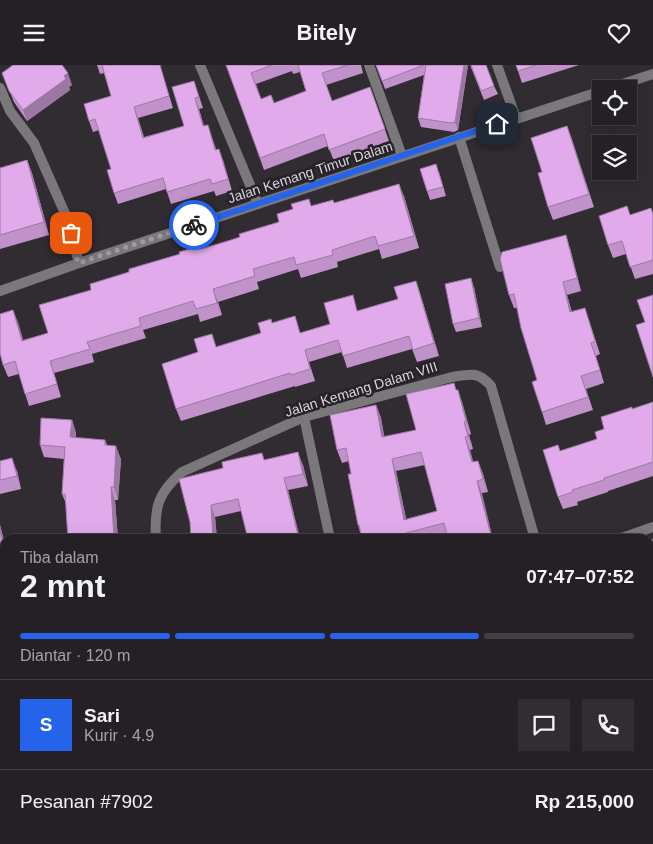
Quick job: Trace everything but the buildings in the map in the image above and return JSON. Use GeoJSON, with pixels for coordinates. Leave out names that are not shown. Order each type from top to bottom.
{"type":"FeatureCollection","features":[{"type":"Feature","properties":{"kind":"street"},"geometry":{"type":"LineString","coordinates":[[200,65],[258,204]]}},
{"type":"Feature","properties":{"kind":"street"},"geometry":{"type":"LineString","coordinates":[[369,65],[402,155]]}},
{"type":"Feature","properties":{"kind":"street"},"geometry":{"type":"LineString","coordinates":[[497,65],[516,118]]}},
{"type":"Feature","properties":{"kind":"street"},"geometry":{"type":"LineString","coordinates":[[635,80],[653,74]]}},
{"type":"Feature","properties":{"kind":"street"},"geometry":{"type":"LineString","coordinates":[[0,88],[10,111],[34,143],[67,218],[78,263]]}},
{"type":"Feature","properties":{"kind":"street","name":"Jalan Kemang Timur Dalam"},"geometry":{"type":"LineString","coordinates":[[0,291],[78,263],[402,155],[592,94]]}},
{"type":"Feature","properties":{"kind":"street"},"geometry":{"type":"LineString","coordinates":[[459,137],[500,267]]}},
{"type":"Feature","properties":{"kind":"street","name":"Jalan Kemang Dalam VIII"},"geometry":{"type":"LineString","coordinates":[[156,534],[157,502],[171,482],[182,472],[304,417],[452,377],[472,374],[483,377],[491,386],[534,534]]}},
{"type":"Feature","properties":{"kind":"street"},"geometry":{"type":"LineString","coordinates":[[304,417],[329,534]]}},
{"type":"Feature","properties":{"kind":"street"},"geometry":{"type":"LineString","coordinates":[[633,534],[653,527]]}},
{"type":"Feature","properties":{"kind":"way so far"},"geometry":{"type":"LineString","coordinates":[[71,233],[78,263],[194,225]]}},
{"type":"Feature","properties":{"kind":"route"},"geometry":{"type":"LineString","coordinates":[[194,225],[497,124]]}}]}
